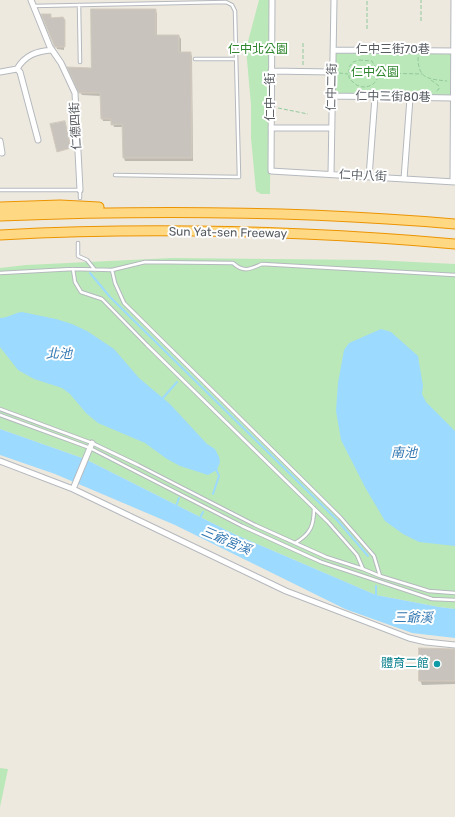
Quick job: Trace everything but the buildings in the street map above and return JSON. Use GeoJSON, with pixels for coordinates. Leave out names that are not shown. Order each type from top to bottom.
{"type":"FeatureCollection","features":[{"type":"Feature","properties":{"kind":"highway"},"geometry":{"type":"LineString","coordinates":[[0,207],[60,205],[166,212]]}},
{"type":"Feature","properties":{"kind":"highway","name":"Sun Yat-sen Freeway"},"geometry":{"type":"LineString","coordinates":[[0,216],[166,212],[341,216],[455,224]]}},
{"type":"Feature","properties":{"kind":"highway"},"geometry":{"type":"LineString","coordinates":[[0,240],[15,240],[62,232]]}},
{"type":"Feature","properties":{"kind":"highway","name":"Sun Yat-sen Freeway"},"geometry":{"type":"LineString","coordinates":[[0,235],[62,232],[233,232],[341,236],[455,244]]}},
{"type":"Feature","properties":{"kind":"street","name":"仁中一街"},"geometry":{"type":"LineString","coordinates":[[271,171],[272,0]]}},
{"type":"Feature","properties":{"kind":"street","name":"仁中二街"},"geometry":{"type":"LineString","coordinates":[[331,174],[334,0]]}},
{"type":"Feature","properties":{"kind":"street"},"geometry":{"type":"LineString","coordinates":[[454,0],[454,182]]}},
{"type":"Feature","properties":{"kind":"street","name":"仁德四街"},"geometry":{"type":"LineString","coordinates":[[32,3],[52,50],[61,64],[75,93],[80,190]]}},
{"type":"Feature","properties":{"kind":"street"},"geometry":{"type":"LineString","coordinates":[[0,72],[18,69],[24,59],[36,52],[52,50]]}},
{"type":"Feature","properties":{"kind":"street","name":"仁中三街70巷"},"geometry":{"type":"LineString","coordinates":[[333,50],[454,51]]}},
{"type":"Feature","properties":{"kind":"street"},"geometry":{"type":"LineString","coordinates":[[18,69],[38,140]]}},
{"type":"Feature","properties":{"kind":"street"},"geometry":{"type":"LineString","coordinates":[[271,71],[332,72]]}},
{"type":"Feature","properties":{"kind":"street","name":"仁中三街80巷"},"geometry":{"type":"LineString","coordinates":[[332,96],[453,98]]}},
{"type":"Feature","properties":{"kind":"street"},"geometry":{"type":"LineString","coordinates":[[370,176],[375,97]]}},
{"type":"Feature","properties":{"kind":"street"},"geometry":{"type":"LineString","coordinates":[[404,179],[410,98]]}},
{"type":"Feature","properties":{"kind":"street"},"geometry":{"type":"LineString","coordinates":[[271,128],[332,128]]}},
{"type":"Feature","properties":{"kind":"street"},"geometry":{"type":"LineString","coordinates":[[0,142],[2,153]]}},
{"type":"Feature","properties":{"kind":"street","name":"仁中八街"},"geometry":{"type":"LineString","coordinates":[[271,171],[454,182]]}},
{"type":"Feature","properties":{"kind":"street"},"geometry":{"type":"LineString","coordinates":[[74,487],[90,448]]}},
{"type":"Feature","properties":{"kind":"street"},"geometry":{"type":"LineString","coordinates":[[0,461],[74,487],[286,591],[409,638],[426,642],[455,645]]}},
{"type":"Feature","properties":{"kind":"lane"},"geometry":{"type":"LineString","coordinates":[[32,3],[79,5],[226,2],[232,5],[235,12],[239,177],[115,175]]}},
{"type":"Feature","properties":{"kind":"lane"},"geometry":{"type":"LineString","coordinates":[[79,5],[80,62]]}},
{"type":"Feature","properties":{"kind":"lane"},"geometry":{"type":"LineString","coordinates":[[195,59],[236,59]]}},
{"type":"Feature","properties":{"kind":"lane"},"geometry":{"type":"LineString","coordinates":[[0,190],[80,190],[80,198]]}},
{"type":"Feature","properties":{"kind":"lane"},"geometry":{"type":"LineString","coordinates":[[78,243],[78,256],[87,260],[95,270]]}},
{"type":"Feature","properties":{"kind":"lane"},"geometry":{"type":"LineString","coordinates":[[0,273],[73,269],[112,270],[145,262],[233,264],[239,269],[249,270],[262,264],[455,274]]}},
{"type":"Feature","properties":{"kind":"lane"},"geometry":{"type":"LineString","coordinates":[[73,269],[75,282],[81,292],[102,299],[314,508],[357,555],[362,568]]}},
{"type":"Feature","properties":{"kind":"lane"},"geometry":{"type":"LineString","coordinates":[[112,270],[115,283],[124,303],[340,517],[374,556],[380,576]]}},
{"type":"Feature","properties":{"kind":"lane"},"geometry":{"type":"LineString","coordinates":[[0,409],[90,448],[242,526],[321,562],[432,599],[455,600]]}},
{"type":"Feature","properties":{"kind":"lane"},"geometry":{"type":"LineString","coordinates":[[0,415],[138,465],[255,525],[326,557],[362,568],[380,576],[428,592],[455,593]]}},
{"type":"Feature","properties":{"kind":"lane"},"geometry":{"type":"LineString","coordinates":[[295,543],[305,537],[314,522],[314,508]]}},
{"type":"Feature","properties":{"kind":"path"},"geometry":{"type":"LineString","coordinates":[[367,0],[367,29]]}},
{"type":"Feature","properties":{"kind":"path"},"geometry":{"type":"LineString","coordinates":[[421,0],[421,21]]}},
{"type":"Feature","properties":{"kind":"path"},"geometry":{"type":"LineString","coordinates":[[303,43],[303,72]]}},
{"type":"Feature","properties":{"kind":"path"},"geometry":{"type":"LineString","coordinates":[[417,50],[418,64],[422,74]]}},
{"type":"Feature","properties":{"kind":"path"},"geometry":{"type":"LineString","coordinates":[[363,60],[372,61],[377,69],[378,76],[371,86],[364,87],[357,86],[352,82],[348,74],[349,67],[353,62],[363,60]]}},
{"type":"Feature","properties":{"kind":"path"},"geometry":{"type":"LineString","coordinates":[[332,72],[348,74]]}},
{"type":"Feature","properties":{"kind":"path"},"geometry":{"type":"LineString","coordinates":[[378,73],[422,74],[439,86],[439,89],[434,92],[430,98]]}},
{"type":"Feature","properties":{"kind":"path"},"geometry":{"type":"LineString","coordinates":[[431,79],[454,80]]}},
{"type":"Feature","properties":{"kind":"path"},"geometry":{"type":"LineString","coordinates":[[271,106],[308,114]]}},
{"type":"Feature","properties":{"kind":"green space","name":"仁中北公園"},"geometry":{"type":"Polygon","coordinates":[[[259,0],[272,0],[270,194],[261,194],[256,191],[251,138],[251,105],[246,49],[259,0]]]}},
{"type":"Feature","properties":{"kind":"green space","name":"仁中公園"},"geometry":{"type":"Polygon","coordinates":[[[333,50],[454,51],[453,98],[332,96],[333,50]]]}},
{"type":"Feature","properties":{"kind":"green space"},"geometry":{"type":"Polygon","coordinates":[[[172,258],[373,260],[455,264],[455,609],[376,595],[234,534],[85,459],[0,429],[0,268],[26,265],[172,258]]]}},
{"type":"Feature","properties":{"kind":"green space"},"geometry":{"type":"Polygon","coordinates":[[[0,768],[8,769],[0,807],[0,768]]]}},
{"type":"Feature","properties":{"kind":"water","name":"北池"},"geometry":{"type":"Polygon","coordinates":[[[22,312],[72,324],[87,331],[114,349],[139,378],[170,404],[207,444],[215,449],[220,462],[217,470],[208,475],[180,466],[167,459],[145,443],[98,423],[86,413],[70,394],[62,388],[34,379],[18,370],[0,347],[0,318],[22,312]]]}},
{"type":"Feature","properties":{"kind":"water","name":"南池"},"geometry":{"type":"Polygon","coordinates":[[[381,329],[391,332],[418,356],[423,386],[422,394],[426,402],[455,431],[455,546],[419,542],[403,534],[385,521],[366,489],[341,440],[336,411],[338,383],[344,350],[349,343],[381,329]]]}},
{"type":"Feature","properties":{"kind":"water","name":"三爺溪"},"geometry":{"type":"Polygon","coordinates":[[[0,429],[85,459],[234,534],[376,595],[455,609],[455,638],[412,633],[345,609],[175,525],[55,474],[0,455],[0,429]]]}},
{"type":"Feature","properties":{"kind":"waterway"},"geometry":{"type":"LineString","coordinates":[[90,273],[110,297],[337,520],[368,556]]}},
{"type":"Feature","properties":{"kind":"waterway"},"geometry":{"type":"LineString","coordinates":[[162,399],[177,382]]}},
{"type":"Feature","properties":{"kind":"waterway"},"geometry":{"type":"LineString","coordinates":[[213,494],[219,476],[216,469]]}},
{"type":"Feature","properties":{"kind":"waterway"},"geometry":{"type":"LineString","coordinates":[[176,506],[179,498]]}},
{"type":"Feature","properties":{"kind":"waterway"},"geometry":{"type":"LineString","coordinates":[[200,518],[203,512]]}},
{"type":"Feature","properties":{"kind":"waterway"},"geometry":{"type":"LineString","coordinates":[[376,586],[376,597]]}},
{"type":"Feature","properties":{"kind":"place","name":"體育二館"},"geometry":{"type":"Point","coordinates":[437,664]}},
{"type":"Feature","properties":{"kind":"water label","name":"三爺宮溪"},"geometry":{"type":"Point","coordinates":[226,541]}}]}
